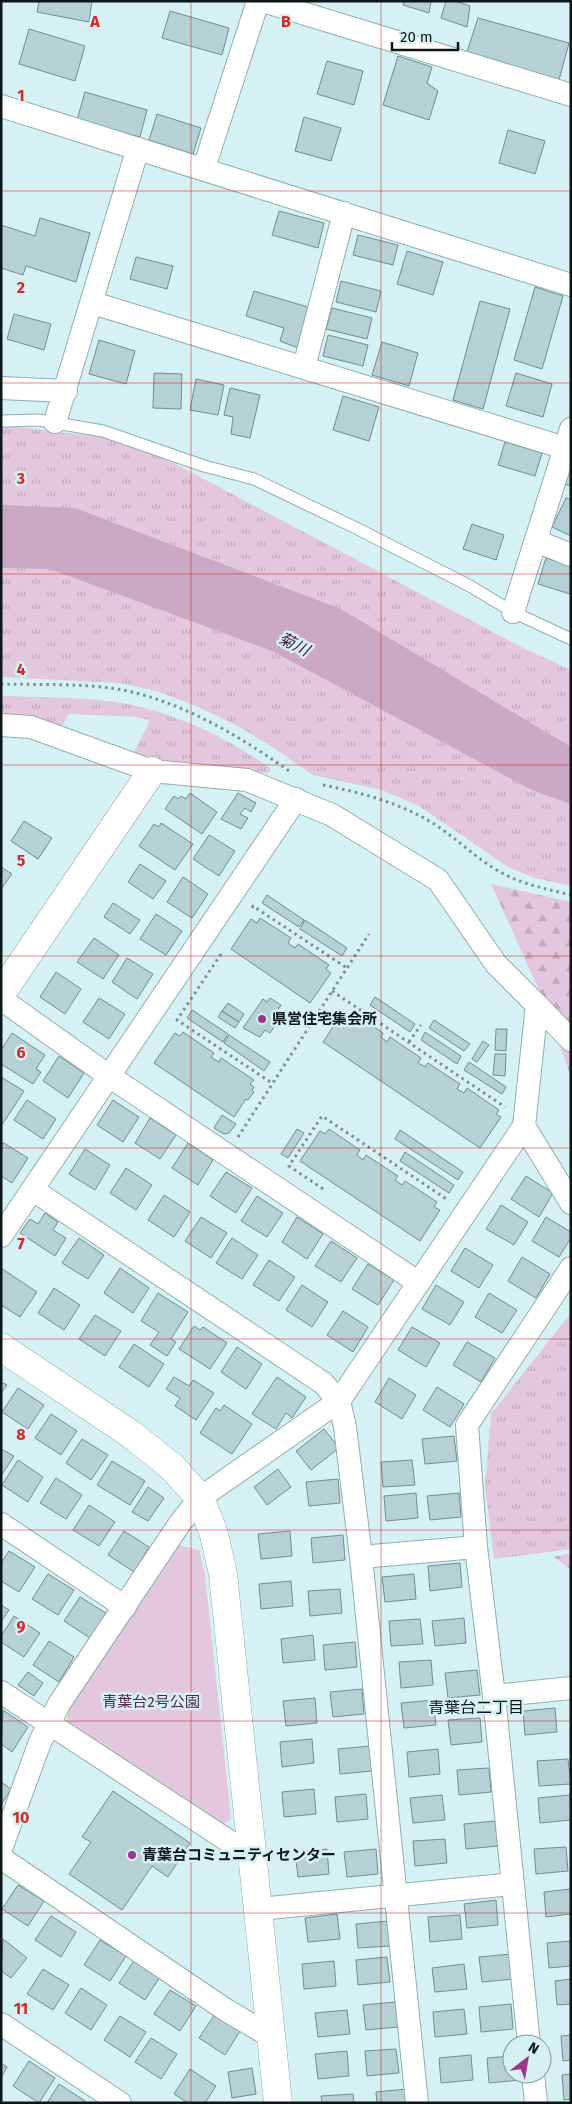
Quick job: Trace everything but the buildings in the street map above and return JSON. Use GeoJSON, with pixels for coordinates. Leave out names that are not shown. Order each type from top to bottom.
{"type":"FeatureCollection","features":[{"type":"Feature","properties":{"kind":"street"},"geometry":{"type":"LineString","coordinates":[[204,168],[258,1]]}},
{"type":"Feature","properties":{"kind":"street"},"geometry":{"type":"LineString","coordinates":[[263,1],[571,94]]}},
{"type":"Feature","properties":{"kind":"street"},"geometry":{"type":"LineString","coordinates":[[1,106],[204,168],[571,285]]}},
{"type":"Feature","properties":{"kind":"street"},"geometry":{"type":"LineString","coordinates":[[56,422],[139,149]]}},
{"type":"Feature","properties":{"kind":"street"},"geometry":{"type":"LineString","coordinates":[[304,367],[344,213]]}},
{"type":"Feature","properties":{"kind":"street"},"geometry":{"type":"LineString","coordinates":[[92,303],[304,367],[568,438],[513,612]]}},
{"type":"Feature","properties":{"kind":"street"},"geometry":{"type":"LineString","coordinates":[[1,388],[66,390]]}},
{"type":"Feature","properties":{"kind":"street"},"geometry":{"type":"LineString","coordinates":[[536,542],[571,554]]}},
{"type":"Feature","properties":{"kind":"street"},"geometry":{"type":"LineString","coordinates":[[1,725],[30,728],[152,771],[248,780],[298,788],[332,815],[438,880],[491,957],[571,1040]]}},
{"type":"Feature","properties":{"kind":"street"},"geometry":{"type":"LineString","coordinates":[[1,994],[152,771]]}},
{"type":"Feature","properties":{"kind":"street"},"geometry":{"type":"LineString","coordinates":[[1,1236],[109,1076],[298,788]]}},
{"type":"Feature","properties":{"kind":"street"},"geometry":{"type":"LineString","coordinates":[[1,999],[109,1076],[419,1284]]}},
{"type":"Feature","properties":{"kind":"street"},"geometry":{"type":"LineString","coordinates":[[1,1849],[48,1724],[59,1704],[180,1524],[200,1498],[339,1401],[419,1284],[517,1118],[537,1005]]}},
{"type":"Feature","properties":{"kind":"street"},"geometry":{"type":"LineString","coordinates":[[517,1118],[571,1202]]}},
{"type":"Feature","properties":{"kind":"street"},"geometry":{"type":"LineString","coordinates":[[33,1190],[323,1383],[339,1401],[345,1428],[361,1557],[394,1896],[417,2103]]}},
{"type":"Feature","properties":{"kind":"street"},"geometry":{"type":"LineString","coordinates":[[528,2034],[494,1696],[476,1547],[467,1425],[571,1268]]}},
{"type":"Feature","properties":{"kind":"street"},"geometry":{"type":"LineString","coordinates":[[1,1348],[132,1435],[172,1467],[200,1498],[214,1534],[223,1574],[278,2103]]}},
{"type":"Feature","properties":{"kind":"street"},"geometry":{"type":"LineString","coordinates":[[1,1524],[125,1607]]}},
{"type":"Feature","properties":{"kind":"street"},"geometry":{"type":"LineString","coordinates":[[361,1557],[476,1547]]}},
{"type":"Feature","properties":{"kind":"street"},"geometry":{"type":"LineString","coordinates":[[494,1696],[571,1688]]}},
{"type":"Feature","properties":{"kind":"street"},"geometry":{"type":"LineString","coordinates":[[1,1692],[253,1857]]}},
{"type":"Feature","properties":{"kind":"street"},"geometry":{"type":"LineString","coordinates":[[1,1858],[226,2010],[270,2036]]}},
{"type":"Feature","properties":{"kind":"street"},"geometry":{"type":"LineString","coordinates":[[259,1909],[512,1884]]}},
{"type":"Feature","properties":{"kind":"street"},"geometry":{"type":"LineString","coordinates":[[1,2024],[120,2103]]}},
{"type":"Feature","properties":{"kind":"street"},"geometry":{"type":"LineString","coordinates":[[534,2084],[536,2103]]}},
{"type":"Feature","properties":{"kind":"lane"},"geometry":{"type":"LineString","coordinates":[[1,421],[39,420],[103,431],[204,466],[254,479],[356,528],[470,586],[513,612],[571,639]]}},
{"type":"Feature","properties":{"kind":"path"},"geometry":{"type":"LineString","coordinates":[[1,684],[76,686],[121,690],[158,699],[197,716],[260,751],[298,788]]}},
{"type":"Feature","properties":{"kind":"path"},"geometry":{"type":"LineString","coordinates":[[320,785],[379,798],[402,807],[426,819],[501,873],[526,885],[571,895]]}},
{"type":"Feature","properties":{"kind":"path"},"geometry":{"type":"LineString","coordinates":[[247,914],[253,906],[347,968]]}},
{"type":"Feature","properties":{"kind":"path"},"geometry":{"type":"LineString","coordinates":[[227,1154],[370,934]]}},
{"type":"Feature","properties":{"kind":"path"},"geometry":{"type":"LineString","coordinates":[[226,947],[177,1020],[272,1083]]}},
{"type":"Feature","properties":{"kind":"path"},"geometry":{"type":"LineString","coordinates":[[332,991],[409,1042],[517,1118]]}},
{"type":"Feature","properties":{"kind":"path"},"geometry":{"type":"LineString","coordinates":[[409,1042],[420,1025]]}},
{"type":"Feature","properties":{"kind":"path"},"geometry":{"type":"LineString","coordinates":[[328,1193],[290,1166],[322,1116],[450,1202],[455,1194]]}},
{"type":"Feature","properties":{"kind":"green space"},"geometry":{"type":"Polygon","coordinates":[[[1,425],[132,441],[519,646],[571,670],[571,886],[535,878],[508,867],[419,806],[382,790],[313,775],[271,746],[234,724],[160,692],[120,683],[1,677],[1,425]]]}},
{"type":"Feature","properties":{"kind":"green space"},"geometry":{"type":"Polygon","coordinates":[[[1,696],[101,700],[156,711],[197,726],[217,736],[271,769],[269,773],[200,768],[166,763],[134,752],[150,721],[139,717],[69,714],[59,731],[1,716],[1,696]]]}},
{"type":"Feature","properties":{"kind":"green space"},"geometry":{"type":"Polygon","coordinates":[[[491,884],[571,902],[571,1077],[544,1001],[491,884]]]}},
{"type":"Feature","properties":{"kind":"green space"},"geometry":{"type":"Polygon","coordinates":[[[571,1313],[571,1549],[494,1559],[485,1486],[491,1414],[571,1313]]]}},
{"type":"Feature","properties":{"kind":"green space","name":"青葉台2号公園"},"geometry":{"type":"Polygon","coordinates":[[[175,1544],[199,1550],[205,1575],[231,1819],[218,1828],[69,1728],[66,1709],[175,1544]]]}},
{"type":"Feature","properties":{"kind":"green space"},"geometry":{"type":"Polygon","coordinates":[[[571,1553],[571,1570],[554,1557],[571,1553]]]}},
{"type":"Feature","properties":{"kind":"water","name":"菊川"},"geometry":{"type":"Polygon","coordinates":[[[1,505],[75,508],[341,609],[571,747],[571,804],[532,790],[272,651],[50,569],[1,568],[1,505]]]}},
{"type":"Feature","properties":{"kind":"place","name":"県営住宅集会所"},"geometry":{"type":"Point","coordinates":[262,1019]}},
{"type":"Feature","properties":{"kind":"place","name":"青葉台コミュニティセンター"},"geometry":{"type":"Point","coordinates":[132,1855]}},
{"type":"Feature","properties":{"kind":"district","name":"青葉台二丁目"},"geometry":{"type":"Point","coordinates":[476,1707]}}]}
